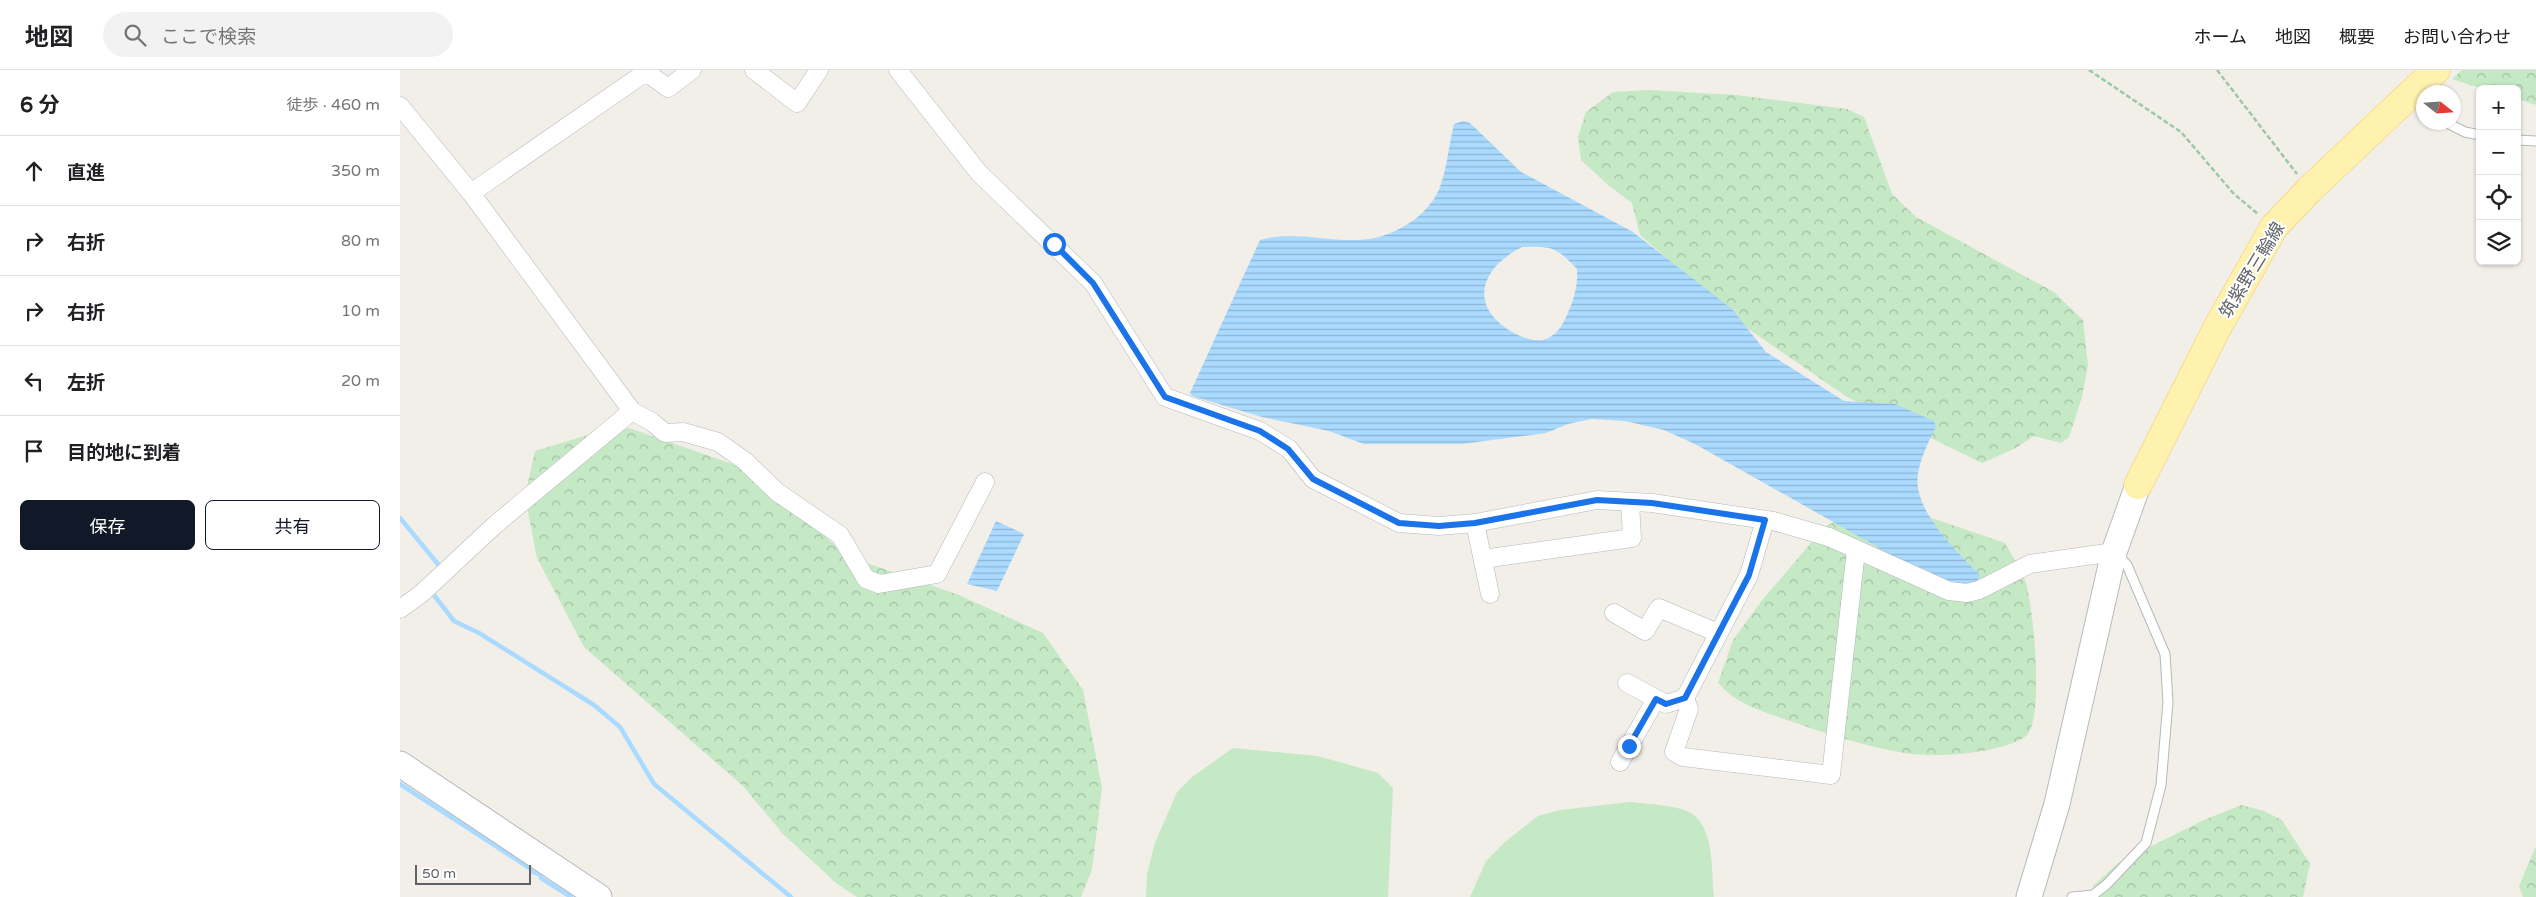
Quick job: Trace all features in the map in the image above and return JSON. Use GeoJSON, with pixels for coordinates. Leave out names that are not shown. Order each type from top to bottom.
{"type":"FeatureCollection","features":[{"type":"Feature","properties":{"kind":"main road","name":"筑紫野三輪線"},"geometry":{"type":"LineString","coordinates":[[2138,486],[2217,328],[2274,227],[2309,190],[2416,95],[2436,70]]}},
{"type":"Feature","properties":{"kind":"street"},"geometry":{"type":"LineString","coordinates":[[470,192],[646,72],[668,88],[692,70]]}},
{"type":"Feature","properties":{"kind":"street"},"geometry":{"type":"LineString","coordinates":[[754,70],[797,103],[819,70]]}},
{"type":"Feature","properties":{"kind":"street"},"geometry":{"type":"LineString","coordinates":[[898,70],[979,173],[1093,283],[1165,397],[1260,431],[1288,449],[1313,479],[1399,523],[1439,526],[1475,523],[1597,500],[1630,502],[1765,520],[1829,537],[1949,591],[1966,593],[1979,590],[2030,564],[2114,552]]}},
{"type":"Feature","properties":{"kind":"street"},"geometry":{"type":"LineString","coordinates":[[400,106],[470,192],[632,411],[652,422],[666,433],[683,432],[718,442],[745,461],[777,492],[840,535],[866,579],[879,584],[937,574],[986,482]]}},
{"type":"Feature","properties":{"kind":"street"},"geometry":{"type":"LineString","coordinates":[[400,609],[421,594],[496,524],[632,411]]}},
{"type":"Feature","properties":{"kind":"street"},"geometry":{"type":"LineString","coordinates":[[2030,897],[2057,804],[2114,552],[2138,486]]}},
{"type":"Feature","properties":{"kind":"street"},"geometry":{"type":"LineString","coordinates":[[1483,559],[1632,538],[1630,502]]}},
{"type":"Feature","properties":{"kind":"street"},"geometry":{"type":"LineString","coordinates":[[1627,683],[1666,704],[1685,698],[1749,575],[1765,520]]}},
{"type":"Feature","properties":{"kind":"street"},"geometry":{"type":"LineString","coordinates":[[1475,523],[1490,594]]}},
{"type":"Feature","properties":{"kind":"street"},"geometry":{"type":"LineString","coordinates":[[1685,698],[1689,709],[1674,752],[1683,756],[1831,775],[1856,550]]}},
{"type":"Feature","properties":{"kind":"street"},"geometry":{"type":"LineString","coordinates":[[1614,613],[1645,631],[1659,608],[1718,633]]}},
{"type":"Feature","properties":{"kind":"street"},"geometry":{"type":"LineString","coordinates":[[1620,762],[1656,699]]}},
{"type":"Feature","properties":{"kind":"street"},"geometry":{"type":"LineString","coordinates":[[400,764],[599,897]]}},
{"type":"Feature","properties":{"kind":"lane"},"geometry":{"type":"LineString","coordinates":[[2461,130],[2476,134]]}},
{"type":"Feature","properties":{"kind":"lane"},"geometry":{"type":"LineString","coordinates":[[2521,140],[2536,141]]}},
{"type":"Feature","properties":{"kind":"lane"},"geometry":{"type":"LineString","coordinates":[[2072,897],[2093,895],[2106,885],[2146,843],[2161,785],[2168,702],[2165,654],[2127,565],[2114,552]]}},
{"type":"Feature","properties":{"kind":"path"},"geometry":{"type":"LineString","coordinates":[[2089,70],[2181,132],[2234,194],[2274,227]]}},
{"type":"Feature","properties":{"kind":"path"},"geometry":{"type":"LineString","coordinates":[[2217,70],[2309,190]]}},
{"type":"Feature","properties":{"kind":"green space"},"geometry":{"type":"Polygon","coordinates":[[[2462,70],[2536,70],[2536,105],[2521,100],[2521,85],[2476,85],[2476,87],[2452,79],[2462,70]]]}},
{"type":"Feature","properties":{"kind":"green space"},"geometry":{"type":"Polygon","coordinates":[[[1649,90],[1736,95],[1847,109],[1864,117],[1892,194],[1916,217],[2054,292],[2083,320],[2088,365],[2082,397],[2069,437],[2061,443],[2034,436],[2014,449],[1982,463],[1847,397],[1750,330],[1640,235],[1632,203],[1607,184],[1581,160],[1578,137],[1586,112],[1613,92],[1649,90]]]}},
{"type":"Feature","properties":{"kind":"green space"},"geometry":{"type":"Polygon","coordinates":[[[629,428],[738,466],[774,487],[846,556],[959,595],[1043,633],[1083,690],[1102,788],[1092,869],[1081,897],[857,897],[836,883],[783,834],[743,786],[584,647],[537,558],[525,496],[535,451],[591,434],[629,428]]]}},
{"type":"Feature","properties":{"kind":"green space"},"geometry":{"type":"Polygon","coordinates":[[[1862,502],[1914,512],[2005,543],[2026,583],[2032,615],[2036,662],[2035,709],[2032,726],[2026,736],[2001,747],[1984,751],[1949,755],[1904,753],[1845,739],[1760,710],[1735,698],[1718,683],[1733,640],[1763,599],[1823,529],[1862,502]]]}},
{"type":"Feature","properties":{"kind":"green space"},"geometry":{"type":"Polygon","coordinates":[[[1233,748],[1318,756],[1378,773],[1393,788],[1388,897],[1146,897],[1147,874],[1155,843],[1177,792],[1192,777],[1233,748]]]}},
{"type":"Feature","properties":{"kind":"green space"},"geometry":{"type":"Polygon","coordinates":[[[1630,802],[1673,807],[1694,815],[1706,832],[1709,842],[1714,897],[1470,897],[1486,861],[1506,841],[1538,816],[1560,810],[1630,802]]]}},
{"type":"Feature","properties":{"kind":"green space"},"geometry":{"type":"Polygon","coordinates":[[[2241,805],[2264,811],[2282,820],[2310,864],[2303,897],[2097,897],[2093,886],[2118,863],[2204,820],[2241,805]]]}},
{"type":"Feature","properties":{"kind":"green space"},"geometry":{"type":"Polygon","coordinates":[[[2536,846],[2536,897],[2523,897],[2519,886],[2536,846]]]}},
{"type":"Feature","properties":{"kind":"water"},"geometry":{"type":"Polygon","coordinates":[[[1463,121],[1470,123],[1521,172],[1633,232],[1732,309],[1766,352],[1844,401],[1895,404],[1934,421],[1936,426],[1919,467],[1918,487],[1922,501],[1938,529],[1980,575],[1975,584],[1952,586],[1900,562],[1876,546],[1695,444],[1664,430],[1625,421],[1591,419],[1568,424],[1546,433],[1462,444],[1364,444],[1329,431],[1262,417],[1192,396],[1190,393],[1260,240],[1285,236],[1346,240],[1371,239],[1383,236],[1407,225],[1427,208],[1440,187],[1454,124],[1463,121]],[[1522,247],[1506,257],[1487,279],[1484,292],[1486,304],[1492,315],[1504,326],[1520,336],[1540,340],[1554,334],[1565,319],[1576,290],[1577,269],[1564,256],[1553,249],[1522,247]]]}},
{"type":"Feature","properties":{"kind":"water"},"geometry":{"type":"Polygon","coordinates":[[[996,521],[1024,534],[997,591],[967,584],[996,521]]]}},
{"type":"Feature","properties":{"kind":"waterway"},"geometry":{"type":"LineString","coordinates":[[400,518],[442,569]]}},
{"type":"Feature","properties":{"kind":"waterway"},"geometry":{"type":"LineString","coordinates":[[430,590],[454,621],[479,633],[594,705],[620,727],[654,784],[791,897]]}},
{"type":"Feature","properties":{"kind":"waterway"},"geometry":{"type":"LineString","coordinates":[[400,784],[533,872],[541,875],[541,878],[571,897]]}},
{"type":"Feature","properties":{"kind":"route"},"geometry":{"type":"LineString","coordinates":[[1054,244],[1093,283],[1165,397],[1260,431],[1288,449],[1313,479],[1399,523],[1439,526],[1487,522],[1597,500],[1652,503],[1765,520],[1749,575],[1685,698],[1666,704],[1656,699],[1629,746]]}}]}
